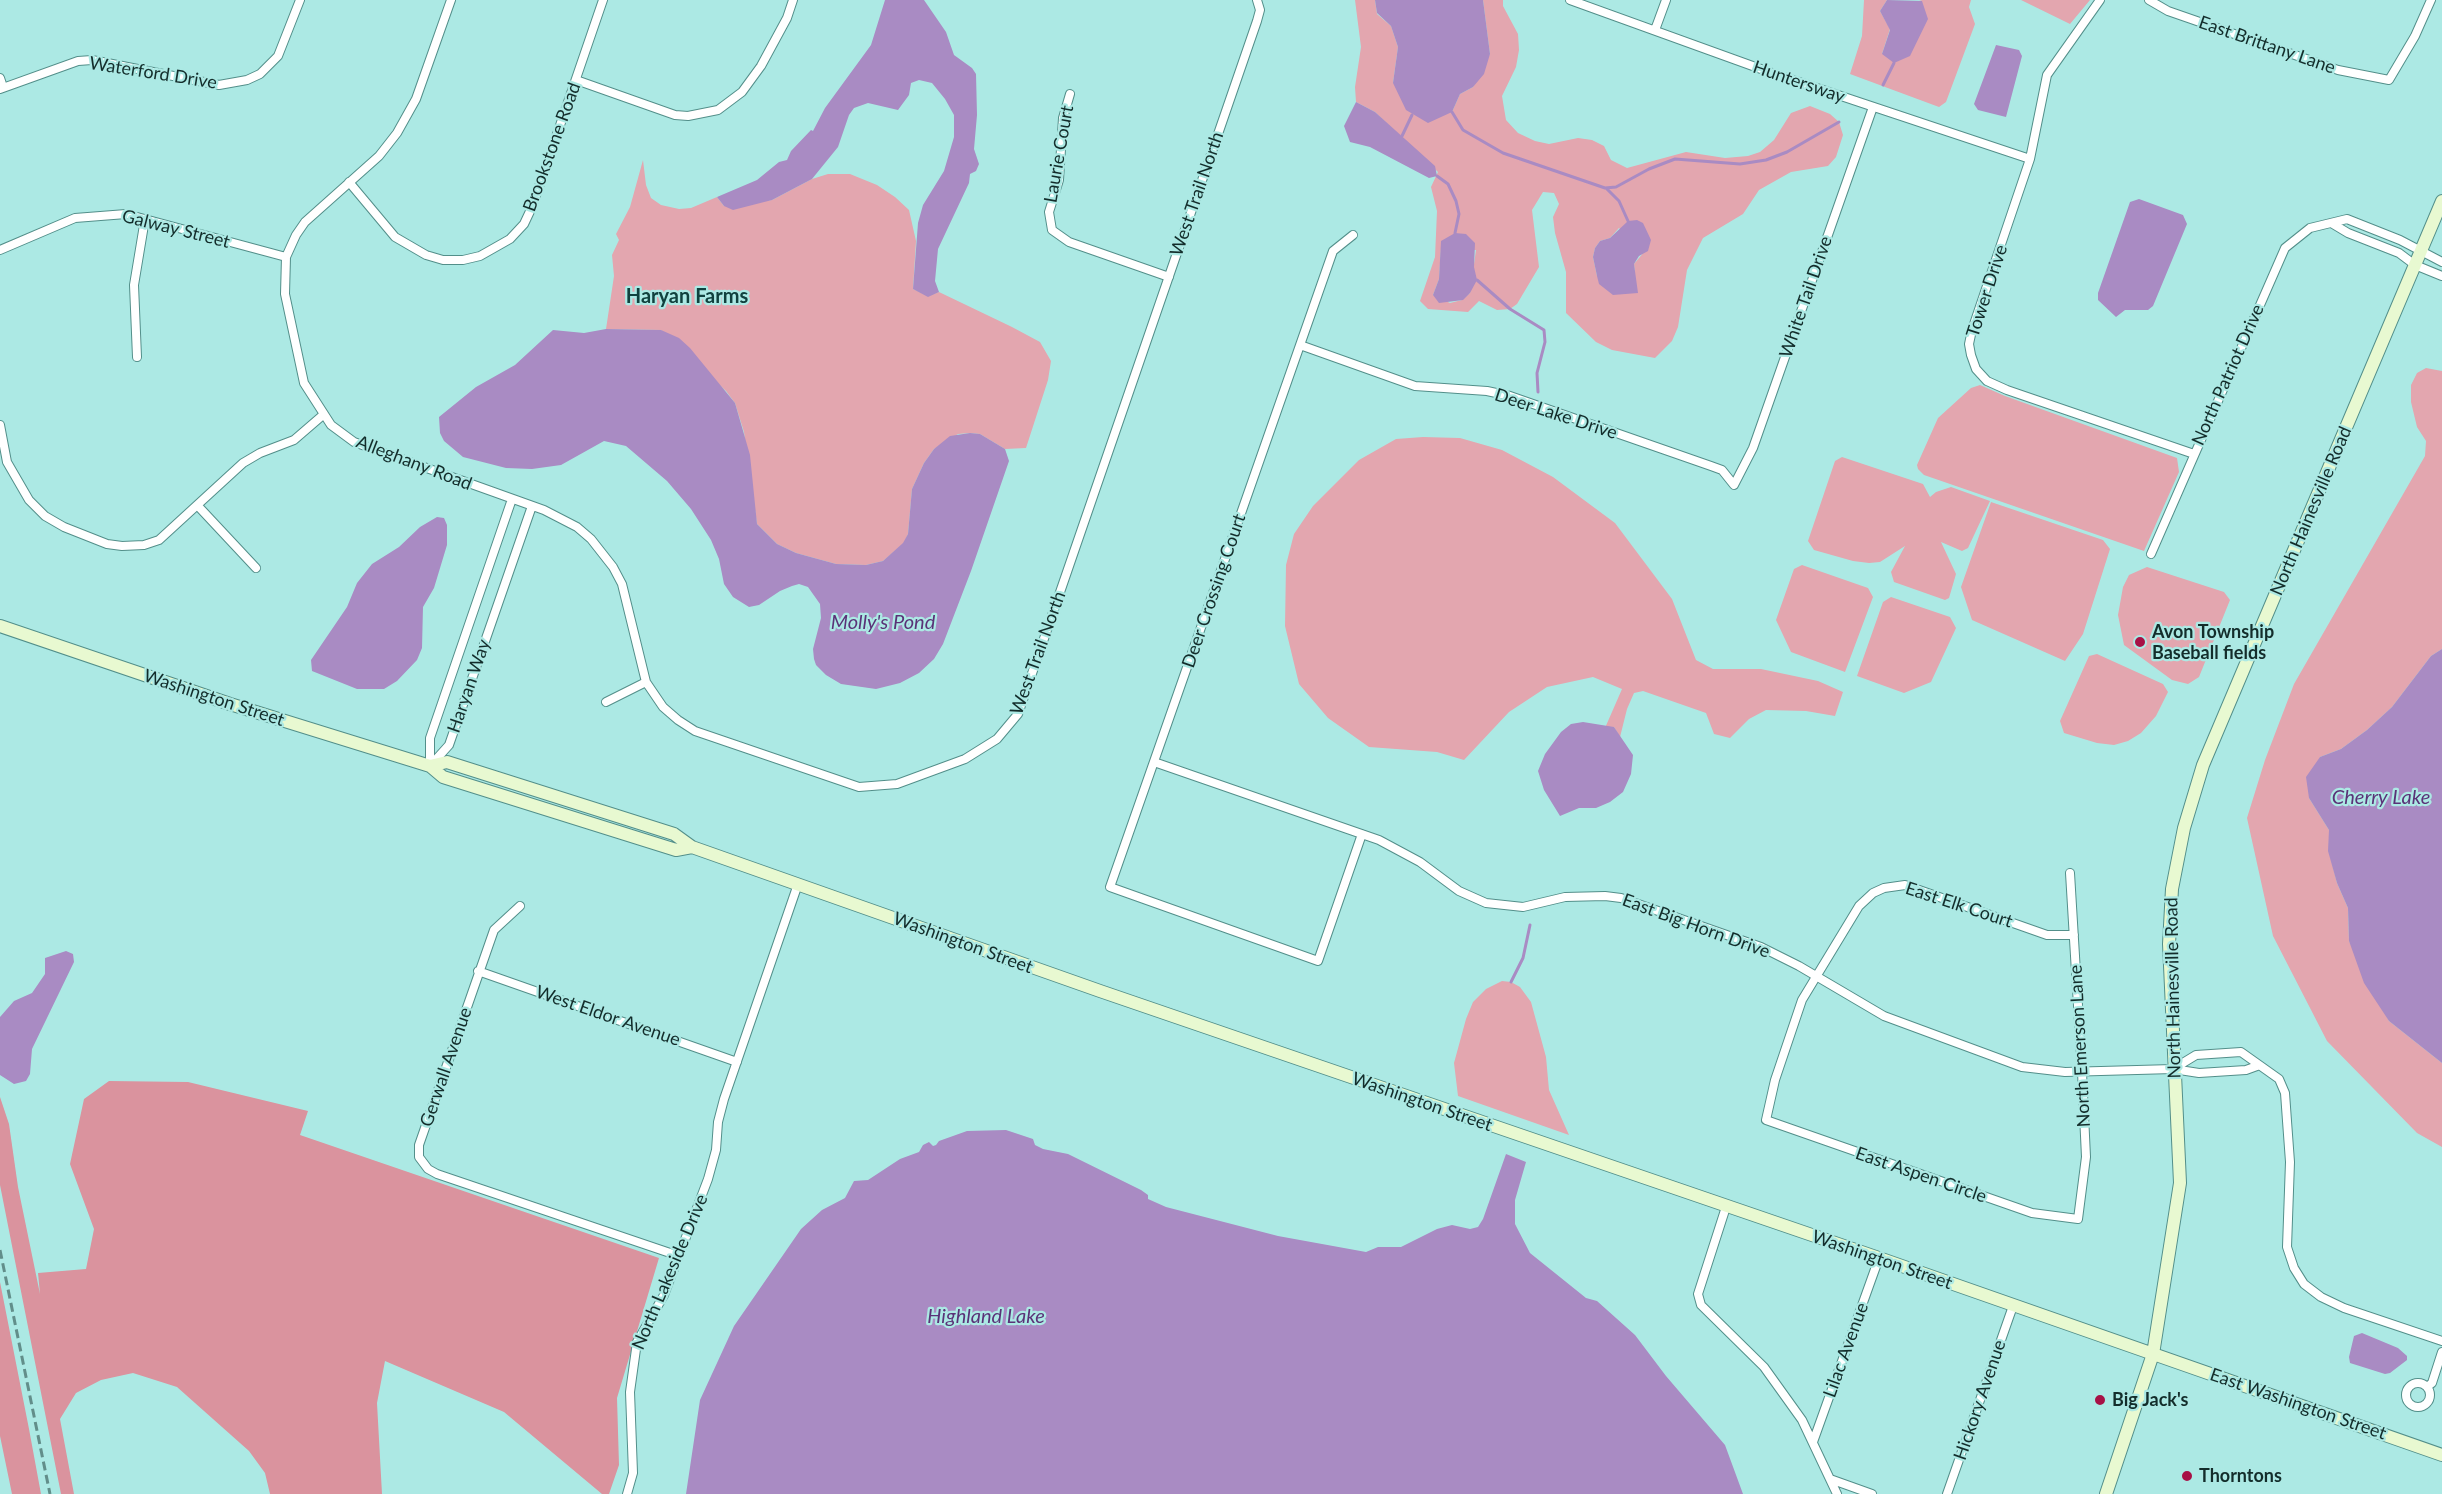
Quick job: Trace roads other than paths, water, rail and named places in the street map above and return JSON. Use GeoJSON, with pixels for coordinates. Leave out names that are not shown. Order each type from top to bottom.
{"type":"FeatureCollection","features":[{"type":"Feature","properties":{"kind":"main road","name":"North Hainesville Road"},"geometry":{"type":"LineString","coordinates":[[2106,1494],[2153,1354],[2180,1184],[2169,945],[2172,889],[2184,828],[2203,765],[2442,201]]}},
{"type":"Feature","properties":{"kind":"main road","name":"Washington Street"},"geometry":{"type":"LineString","coordinates":[[0,626],[230,704],[430,766],[443,777],[476,788],[676,850],[692,847],[1726,1208],[1879,1258],[2153,1354]]}},
{"type":"Feature","properties":{"kind":"main road","name":"East Washington Street"},"geometry":{"type":"LineString","coordinates":[[2153,1354],[2442,1455]]}},
{"type":"Feature","properties":{"kind":"street","name":"Waterford Drive"},"geometry":{"type":"LineString","coordinates":[[2,88],[78,61],[92,60],[219,85],[247,80],[260,74],[278,56],[300,0]]}},
{"type":"Feature","properties":{"kind":"street","name":"Alleghany Road"},"geometry":{"type":"LineString","coordinates":[[451,0],[416,99],[406,119],[378,156],[305,222],[296,235],[286,257],[285,294],[304,384],[323,415],[354,442],[371,450],[522,502]]}},
{"type":"Feature","properties":{"kind":"street","name":"Brookstone Road"},"geometry":{"type":"LineString","coordinates":[[349,182],[405,245],[443,260],[463,260],[480,256],[510,239],[524,224],[603,0]]}},
{"type":"Feature","properties":{"kind":"street"},"geometry":{"type":"LineString","coordinates":[[576,80],[675,115],[688,116],[718,110],[742,92],[761,66],[787,18],[793,0]]}},
{"type":"Feature","properties":{"kind":"street","name":"West Trail North"},"geometry":{"type":"LineString","coordinates":[[522,502],[577,527],[591,539],[613,567],[628,607],[646,682],[663,707],[695,731],[859,787],[897,784],[965,759],[997,739],[1018,714],[1024,698],[1257,21],[1260,10],[1257,0]]}},
{"type":"Feature","properties":{"kind":"street","name":"Huntersway"},"geometry":{"type":"LineString","coordinates":[[1570,0],[1873,107],[2030,159]]}},
{"type":"Feature","properties":{"kind":"street"},"geometry":{"type":"LineString","coordinates":[[1655,30],[1666,0]]}},
{"type":"Feature","properties":{"kind":"street","name":"Tower Drive"},"geometry":{"type":"LineString","coordinates":[[2100,0],[2048,75],[2030,159],[1969,344],[1976,369],[1987,381],[2018,394],[2193,454]]}},
{"type":"Feature","properties":{"kind":"street","name":"East Brittany Lane"},"geometry":{"type":"LineString","coordinates":[[2149,0],[2168,11],[2338,70],[2389,80],[2415,36],[2431,0]]}},
{"type":"Feature","properties":{"kind":"street"},"geometry":{"type":"LineString","coordinates":[[0,78],[2,88]]}},
{"type":"Feature","properties":{"kind":"street","name":"Laurie Court"},"geometry":{"type":"LineString","coordinates":[[1070,94],[1063,118],[1059,180],[1049,212],[1052,230],[1069,242],[1169,277]]}},
{"type":"Feature","properties":{"kind":"street","name":"White Tail Drive"},"geometry":{"type":"LineString","coordinates":[[1734,485],[1752,448],[1873,107]]}},
{"type":"Feature","properties":{"kind":"street","name":"Galway Street"},"geometry":{"type":"LineString","coordinates":[[0,250],[75,218],[126,214],[286,257]]}},
{"type":"Feature","properties":{"kind":"street"},"geometry":{"type":"LineString","coordinates":[[137,357],[134,285],[145,219]]}},
{"type":"Feature","properties":{"kind":"street","name":"North Patriot Drive"},"geometry":{"type":"LineString","coordinates":[[2151,554],[2285,248],[2297,236],[2310,228],[2347,219],[2400,240],[2420,253],[2442,262]]}},
{"type":"Feature","properties":{"kind":"street"},"geometry":{"type":"LineString","coordinates":[[2333,224],[2348,233],[2399,254],[2415,266],[2442,276]]}},
{"type":"Feature","properties":{"kind":"street","name":"Deer Crossing Court"},"geometry":{"type":"LineString","coordinates":[[1353,235],[1333,251],[1110,887],[1318,961],[1362,834]]}},
{"type":"Feature","properties":{"kind":"street","name":"Deer Lake Drive"},"geometry":{"type":"LineString","coordinates":[[1300,345],[1415,386],[1487,391],[1510,396],[1722,470],[1734,485]]}},
{"type":"Feature","properties":{"kind":"street"},"geometry":{"type":"LineString","coordinates":[[0,425],[4,463],[29,500],[45,516],[64,527],[107,544],[144,545],[159,540],[243,463],[260,453],[294,440],[323,415]]}},
{"type":"Feature","properties":{"kind":"street","name":"Haryan Way"},"geometry":{"type":"LineString","coordinates":[[430,766],[429,738],[512,499]]}},
{"type":"Feature","properties":{"kind":"street"},"geometry":{"type":"LineString","coordinates":[[198,506],[256,568]]}},
{"type":"Feature","properties":{"kind":"street","name":"Haryan Way"},"geometry":{"type":"LineString","coordinates":[[430,766],[449,745],[532,506]]}},
{"type":"Feature","properties":{"kind":"street"},"geometry":{"type":"LineString","coordinates":[[606,702],[646,682]]}},
{"type":"Feature","properties":{"kind":"street","name":"East Big Horn Drive"},"geometry":{"type":"LineString","coordinates":[[1154,762],[1362,834],[1400,850],[1452,887],[1486,903],[1523,907],[1584,895],[1621,898],[1761,947],[1884,1016],[1918,1031],[2022,1067],[2041,1071],[2173,1069],[2199,1072],[2246,1070],[2258,1066]]}},
{"type":"Feature","properties":{"kind":"street","name":"North Emerson Lane"},"geometry":{"type":"LineString","coordinates":[[2070,873],[2086,1156],[2078,1219]]}},
{"type":"Feature","properties":{"kind":"street","name":"North Lakeside Drive"},"geometry":{"type":"LineString","coordinates":[[627,1494],[633,1473],[629,1411],[636,1351],[649,1317],[664,1295],[708,1179],[716,1150],[718,1122],[798,884]]}},
{"type":"Feature","properties":{"kind":"street","name":"East Elk Court"},"geometry":{"type":"LineString","coordinates":[[1766,1120],[1775,1080],[1802,1000],[1859,906],[1872,893],[1896,885],[1920,888],[2047,935],[2074,935]]}},
{"type":"Feature","properties":{"kind":"street","name":"Gerwall Avenue"},"geometry":{"type":"LineString","coordinates":[[519,906],[494,930],[418,1151],[419,1157],[428,1169],[679,1256]]}},
{"type":"Feature","properties":{"kind":"street","name":"West Eldor Avenue"},"geometry":{"type":"LineString","coordinates":[[478,971],[737,1062]]}},
{"type":"Feature","properties":{"kind":"street"},"geometry":{"type":"LineString","coordinates":[[2173,1069],[2196,1055],[2241,1052],[2279,1079],[2285,1093],[2290,1162],[2287,1247],[2294,1268],[2303,1283],[2321,1297],[2344,1308],[2442,1341]]}},
{"type":"Feature","properties":{"kind":"street","name":"East Aspen Circle"},"geometry":{"type":"LineString","coordinates":[[1766,1120],[2032,1213],[2078,1219]]}},
{"type":"Feature","properties":{"kind":"street"},"geometry":{"type":"LineString","coordinates":[[1726,1208],[1698,1294],[1701,1305],[1764,1367],[1802,1420],[1837,1494]]}},
{"type":"Feature","properties":{"kind":"street","name":"Lilac Avenue"},"geometry":{"type":"LineString","coordinates":[[1813,1442],[1879,1258]]}},
{"type":"Feature","properties":{"kind":"street","name":"Hickory Avenue"},"geometry":{"type":"LineString","coordinates":[[1947,1494],[2013,1306]]}},
{"type":"Feature","properties":{"kind":"street"},"geometry":{"type":"LineString","coordinates":[[2427,1387],[2432,1383],[2442,1352]]}},
{"type":"Feature","properties":{"kind":"street"},"geometry":{"type":"LineString","coordinates":[[1830,1479],[1872,1494]]}},
{"type":"Feature","properties":{"kind":"water"},"geometry":{"type":"Polygon","coordinates":[[[885,0],[924,0],[946,32],[954,55],[972,68],[976,74],[977,115],[974,149],[979,164],[976,171],[970,174],[969,183],[938,249],[935,281],[939,292],[928,297],[913,289],[918,223],[923,205],[944,171],[954,137],[954,115],[932,83],[919,80],[911,83],[909,95],[898,110],[868,103],[854,108],[849,115],[838,147],[812,179],[772,200],[733,210],[724,206],[717,197],[757,180],[779,162],[787,160],[791,151],[811,130],[813,131],[825,108],[871,45],[885,0]]]}},
{"type":"Feature","properties":{"kind":"water"},"geometry":{"type":"Polygon","coordinates":[[[1375,0],[1483,0],[1490,54],[1484,74],[1473,87],[1460,94],[1452,112],[1428,123],[1406,110],[1393,83],[1398,47],[1391,26],[1377,13],[1375,0]]]}},
{"type":"Feature","properties":{"kind":"water"},"geometry":{"type":"Polygon","coordinates":[[[1887,0],[1922,1],[1928,19],[1910,56],[1894,63],[1882,54],[1890,30],[1880,11],[1887,0]]]}},
{"type":"Feature","properties":{"kind":"water"},"geometry":{"type":"Polygon","coordinates":[[[1996,45],[2019,50],[2022,56],[2006,117],[1978,110],[1974,104],[1996,45]]]}},
{"type":"Feature","properties":{"kind":"water"},"geometry":{"type":"Polygon","coordinates":[[[1356,102],[1375,112],[1435,166],[1437,176],[1429,178],[1370,147],[1350,142],[1344,126],[1356,102]]]}},
{"type":"Feature","properties":{"kind":"water"},"geometry":{"type":"Polygon","coordinates":[[[2139,199],[2183,215],[2187,224],[2153,306],[2148,310],[2125,310],[2116,317],[2098,300],[2098,293],[2130,202],[2139,199]]]}},
{"type":"Feature","properties":{"kind":"water"},"geometry":{"type":"Polygon","coordinates":[[[1637,220],[1643,223],[1651,240],[1648,251],[1639,256],[1634,264],[1638,293],[1613,295],[1599,284],[1593,257],[1595,248],[1600,241],[1610,238],[1628,221],[1637,220]]]}},
{"type":"Feature","properties":{"kind":"water"},"geometry":{"type":"Polygon","coordinates":[[[1455,233],[1466,234],[1475,243],[1474,267],[1477,280],[1463,300],[1439,303],[1433,295],[1439,279],[1441,241],[1455,233]]]}},
{"type":"Feature","properties":{"kind":"water","name":"Molly's Pond"},"geometry":{"type":"Polygon","coordinates":[[[606,329],[661,330],[679,338],[690,348],[735,403],[750,455],[757,524],[777,544],[796,553],[836,564],[866,565],[883,561],[903,543],[908,534],[912,489],[924,463],[934,449],[950,436],[970,433],[980,434],[1005,449],[1009,461],[971,571],[943,644],[934,659],[919,673],[900,683],[876,689],[841,684],[826,675],[816,665],[814,659],[813,649],[821,618],[820,604],[808,587],[799,584],[792,586],[759,605],[749,607],[733,597],[724,584],[719,559],[711,540],[691,509],[667,481],[626,446],[604,441],[561,465],[532,469],[506,468],[463,457],[444,441],[440,433],[439,417],[476,387],[515,365],[553,330],[584,333],[606,329]]]}},
{"type":"Feature","properties":{"kind":"water"},"geometry":{"type":"Polygon","coordinates":[[[437,517],[444,518],[447,525],[447,545],[434,588],[423,607],[422,648],[417,660],[397,681],[384,689],[357,689],[312,671],[311,660],[347,607],[357,583],[372,564],[399,547],[420,527],[437,517]]]}},
{"type":"Feature","properties":{"kind":"water","name":"Cherry Lake"},"geometry":{"type":"Polygon","coordinates":[[[2442,649],[2442,1063],[2389,1021],[2364,983],[2349,941],[2348,908],[2337,883],[2328,851],[2329,830],[2309,798],[2306,777],[2320,757],[2341,749],[2367,730],[2392,707],[2431,656],[2442,649]]]}},
{"type":"Feature","properties":{"kind":"water"},"geometry":{"type":"Polygon","coordinates":[[[1583,722],[1614,727],[1633,755],[1631,774],[1623,792],[1610,802],[1596,808],[1579,808],[1560,816],[1544,790],[1538,771],[1545,754],[1561,732],[1571,724],[1583,722]]]}},
{"type":"Feature","properties":{"kind":"water"},"geometry":{"type":"Polygon","coordinates":[[[66,951],[73,954],[74,962],[32,1049],[30,1074],[26,1081],[14,1084],[0,1075],[0,1017],[14,1001],[32,993],[45,974],[45,958],[66,951]]]}},
{"type":"Feature","properties":{"kind":"water","name":"Highland Lake"},"geometry":{"type":"Polygon","coordinates":[[[1006,1130],[1033,1139],[1035,1145],[1043,1149],[1068,1154],[1141,1190],[1148,1195],[1148,1199],[1166,1207],[1278,1236],[1366,1252],[1378,1247],[1401,1247],[1437,1229],[1452,1225],[1470,1229],[1478,1227],[1483,1219],[1506,1154],[1526,1162],[1515,1200],[1515,1224],[1530,1253],[1586,1298],[1597,1301],[1635,1335],[1666,1376],[1725,1445],[1743,1494],[686,1494],[700,1400],[734,1326],[801,1229],[822,1210],[845,1198],[854,1181],[868,1180],[900,1159],[919,1152],[923,1145],[929,1142],[933,1146],[939,1141],[967,1131],[1006,1130]]]}},
{"type":"Feature","properties":{"kind":"water"},"geometry":{"type":"Polygon","coordinates":[[[2362,1333],[2398,1348],[2407,1356],[2407,1360],[2390,1373],[2385,1374],[2350,1363],[2349,1357],[2354,1336],[2362,1333]]]}},
{"type":"Feature","properties":{"kind":"waterway"},"geometry":{"type":"LineString","coordinates":[[1883,85],[1894,63]]}},
{"type":"Feature","properties":{"kind":"waterway"},"geometry":{"type":"LineString","coordinates":[[1452,112],[1463,130],[1503,153],[1605,188],[1616,187],[1649,169],[1675,159],[1740,164],[1766,160],[1787,152],[1839,122]]}},
{"type":"Feature","properties":{"kind":"waterway"},"geometry":{"type":"LineString","coordinates":[[1402,136],[1412,115]]}},
{"type":"Feature","properties":{"kind":"waterway"},"geometry":{"type":"LineString","coordinates":[[1437,176],[1448,184],[1456,201],[1459,214],[1455,233]]}},
{"type":"Feature","properties":{"kind":"waterway"},"geometry":{"type":"LineString","coordinates":[[1606,188],[1619,201],[1628,221]]}},
{"type":"Feature","properties":{"kind":"waterway"},"geometry":{"type":"LineString","coordinates":[[1477,280],[1510,309],[1544,330],[1545,342],[1537,373],[1538,392]]}},
{"type":"Feature","properties":{"kind":"waterway"},"geometry":{"type":"LineString","coordinates":[[1511,982],[1523,958],[1530,925]]}},
{"type":"Feature","properties":{"kind":"railway"},"geometry":{"type":"LineString","coordinates":[[0,1250],[50,1494]]}},
{"type":"Feature","properties":{"kind":"place","name":"Avon Township Baseball fields"},"geometry":{"type":"Point","coordinates":[2140,642]}},
{"type":"Feature","properties":{"kind":"place","name":"Big Jack's"},"geometry":{"type":"Point","coordinates":[2100,1400]}},
{"type":"Feature","properties":{"kind":"place","name":"Thorntons"},"geometry":{"type":"Point","coordinates":[2187,1476]}},
{"type":"Feature","properties":{"kind":"district","name":"Haryan Farms"},"geometry":{"type":"Point","coordinates":[687,297]}}]}
